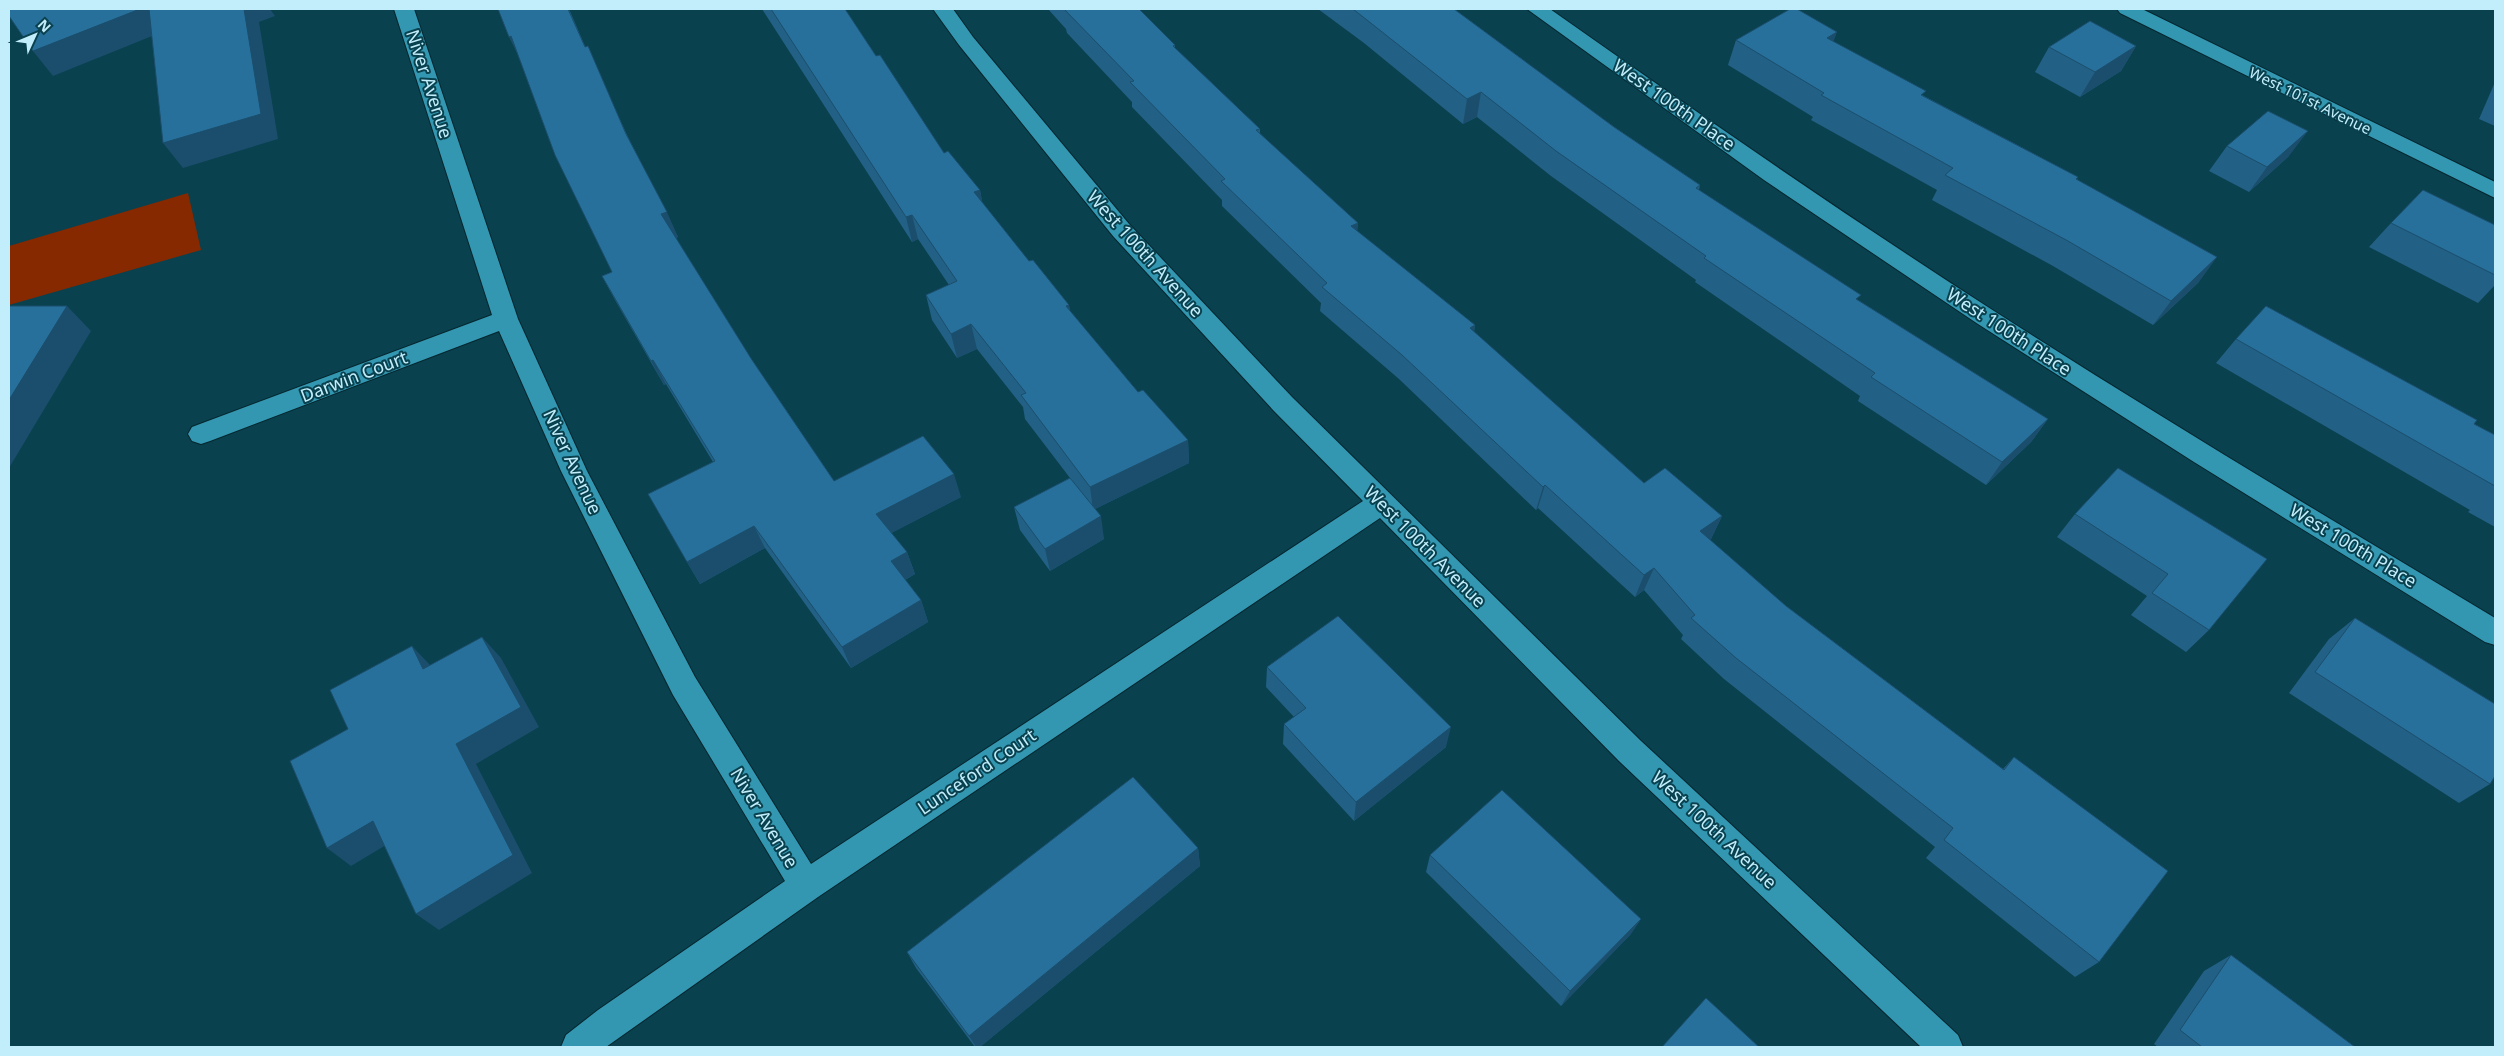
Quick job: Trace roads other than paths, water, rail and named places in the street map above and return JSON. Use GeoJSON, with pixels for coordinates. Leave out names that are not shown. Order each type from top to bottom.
{"type":"FeatureCollection","features":[{"type":"Feature","properties":{"kind":"street","name":"Niver Avenue"},"geometry":{"type":"LineString","coordinates":[[404,9],[506,319],[574,471],[684,686],[806,886]]}},
{"type":"Feature","properties":{"kind":"street","name":"West 100th Avenue"},"geometry":{"type":"LineString","coordinates":[[943,9],[966,41],[1121,230],[1283,404],[1637,758],[1946,1047]]}},
{"type":"Feature","properties":{"kind":"street","name":"West 100th Place"},"geometry":{"type":"LineString","coordinates":[[1537,9],[1914,271],[2180,441],[2495,634]]}},
{"type":"Feature","properties":{"kind":"street","name":"West 101st Avenue"},"geometry":{"type":"LineString","coordinates":[[2127,9],[2495,191]]}},
{"type":"Feature","properties":{"kind":"street","name":"Darwin Court"},"geometry":{"type":"LineString","coordinates":[[201,434],[506,319]]}},
{"type":"Feature","properties":{"kind":"street","name":"Lunceford Court"},"geometry":{"type":"LineString","coordinates":[[578,1047],[618,1016],[806,886],[1381,503]]}}]}
